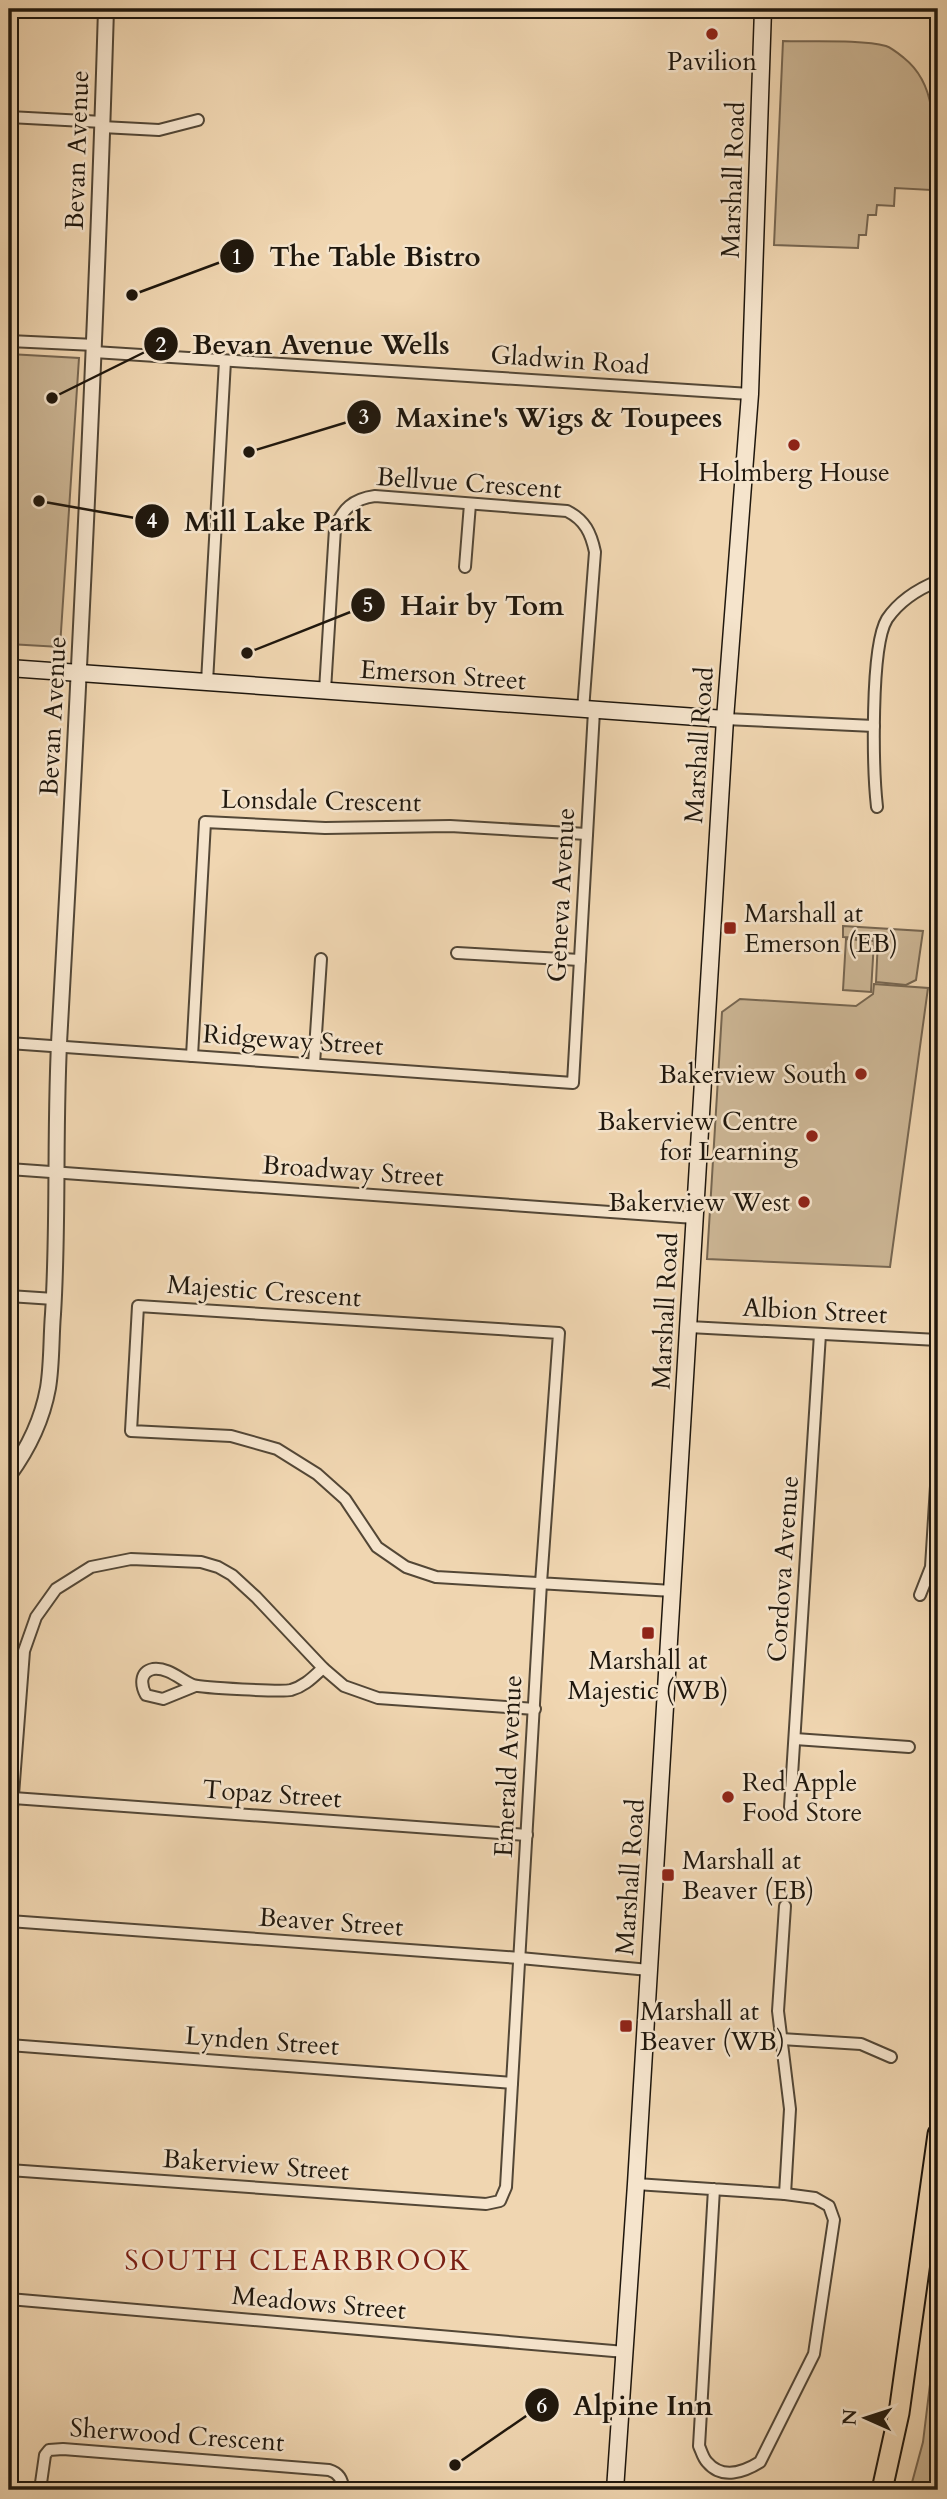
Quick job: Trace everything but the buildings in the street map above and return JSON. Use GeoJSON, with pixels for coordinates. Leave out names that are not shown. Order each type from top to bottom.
{"type":"FeatureCollection","features":[{"type":"Feature","properties":{"kind":"highway"},"geometry":{"type":"LineString","coordinates":[[882,2490],[900,2413],[938,2134]]}},
{"type":"Feature","properties":{"kind":"main road","name":"Marshall Road"},"geometry":{"type":"LineString","coordinates":[[615,2490],[673,1591],[725,719],[750,394],[763,9]]}},
{"type":"Feature","properties":{"kind":"main road","name":"Emerson Street"},"geometry":{"type":"LineString","coordinates":[[9,668],[725,719]]}},
{"type":"Feature","properties":{"kind":"street","name":"Bevan Avenue"},"geometry":{"type":"LineString","coordinates":[[9,1475],[23,1455],[38,1424],[48,1387],[54,1298],[59,1046],[80,673],[106,9]]}},
{"type":"Feature","properties":{"kind":"street"},"geometry":{"type":"LineString","coordinates":[[9,117],[159,130],[198,120]]}},
{"type":"Feature","properties":{"kind":"street","name":"Gladwin Road"},"geometry":{"type":"LineString","coordinates":[[9,341],[225,361],[750,394]]}},
{"type":"Feature","properties":{"kind":"street"},"geometry":{"type":"LineString","coordinates":[[206,682],[225,361]]}},
{"type":"Feature","properties":{"kind":"street","name":"Bellvue Crescent"},"geometry":{"type":"LineString","coordinates":[[325,690],[335,529],[340,515],[349,505],[362,498],[375,496],[567,511],[586,525],[592,536],[595,552],[589,710]]}},
{"type":"Feature","properties":{"kind":"street"},"geometry":{"type":"LineString","coordinates":[[465,567],[470,504]]}},
{"type":"Feature","properties":{"kind":"street"},"geometry":{"type":"LineString","coordinates":[[877,807],[874,726],[879,650],[885,622],[901,601],[938,580]]}},
{"type":"Feature","properties":{"kind":"street","name":"Geneva Avenue"},"geometry":{"type":"LineString","coordinates":[[573,1083],[587,834],[589,710]]}},
{"type":"Feature","properties":{"kind":"street","name":"Emerson Street"},"geometry":{"type":"LineString","coordinates":[[725,719],[874,726]]}},
{"type":"Feature","properties":{"kind":"street","name":"Lonsdale Crescent"},"geometry":{"type":"LineString","coordinates":[[192,1056],[205,821],[326,828],[450,826],[587,834]]}},
{"type":"Feature","properties":{"kind":"street"},"geometry":{"type":"LineString","coordinates":[[457,953],[580,960]]}},
{"type":"Feature","properties":{"kind":"street"},"geometry":{"type":"LineString","coordinates":[[314,1064],[321,959]]}},
{"type":"Feature","properties":{"kind":"street","name":"Ridgeway Street"},"geometry":{"type":"LineString","coordinates":[[9,1043],[573,1083]]}},
{"type":"Feature","properties":{"kind":"street","name":"Broadway Street"},"geometry":{"type":"LineString","coordinates":[[9,1169],[695,1218]]}},
{"type":"Feature","properties":{"kind":"street"},"geometry":{"type":"LineString","coordinates":[[9,1296],[54,1298]]}},
{"type":"Feature","properties":{"kind":"street","name":"Majestic Crescent"},"geometry":{"type":"LineString","coordinates":[[559,1333],[138,1306],[131,1431],[231,1436],[277,1449],[317,1474],[345,1499],[377,1547],[406,1567],[436,1577],[673,1591]]}},
{"type":"Feature","properties":{"kind":"street","name":"Albion Street"},"geometry":{"type":"LineString","coordinates":[[689,1326],[938,1340]]}},
{"type":"Feature","properties":{"kind":"street","name":"Emerald Avenue"},"geometry":{"type":"LineString","coordinates":[[500,2201],[506,2188],[541,1583],[559,1333]]}},
{"type":"Feature","properties":{"kind":"street","name":"Cordova Avenue"},"geometry":{"type":"LineString","coordinates":[[790,1807],[820,1334]]}},
{"type":"Feature","properties":{"kind":"street"},"geometry":{"type":"LineString","coordinates":[[920,1595],[931,1567],[938,1454]]}},
{"type":"Feature","properties":{"kind":"street"},"geometry":{"type":"LineString","coordinates":[[9,1847],[24,1651],[36,1617],[56,1589],[91,1567],[131,1559],[201,1562],[218,1567],[232,1575],[256,1597],[323,1668],[344,1686],[378,1698],[535,1709]]}},
{"type":"Feature","properties":{"kind":"street"},"geometry":{"type":"LineString","coordinates":[[195,1686],[289,1691],[307,1683],[323,1668]]}},
{"type":"Feature","properties":{"kind":"street"},"geometry":{"type":"LineString","coordinates":[[795,1739],[909,1747]]}},
{"type":"Feature","properties":{"kind":"street","name":"Topaz Street"},"geometry":{"type":"LineString","coordinates":[[13,1798],[527,1835]]}},
{"type":"Feature","properties":{"kind":"street"},"geometry":{"type":"LineString","coordinates":[[785,1906],[778,2011],[790,2109],[786,2194]]}},
{"type":"Feature","properties":{"kind":"street","name":"Beaver Street"},"geometry":{"type":"LineString","coordinates":[[9,1921],[520,1958],[649,1970]]}},
{"type":"Feature","properties":{"kind":"street"},"geometry":{"type":"LineString","coordinates":[[781,2039],[861,2044],[891,2057]]}},
{"type":"Feature","properties":{"kind":"street","name":"Lynden Street"},"geometry":{"type":"LineString","coordinates":[[9,2045],[512,2082]]}},
{"type":"Feature","properties":{"kind":"street","name":"Bakerview Street"},"geometry":{"type":"LineString","coordinates":[[9,2170],[486,2204],[500,2201]]}},
{"type":"Feature","properties":{"kind":"street"},"geometry":{"type":"LineString","coordinates":[[636,2185],[714,2189],[786,2194],[815,2198],[829,2206],[834,2220],[814,2354],[760,2462],[743,2472],[723,2473],[707,2462],[699,2446],[714,2189]]}},
{"type":"Feature","properties":{"kind":"street","name":"Meadows Street"},"geometry":{"type":"LineString","coordinates":[[9,2299],[625,2352]]}},
{"type":"Feature","properties":{"kind":"street","name":"Sherwood Crescent"},"geometry":{"type":"LineString","coordinates":[[40,2490],[44,2458],[48,2450],[55,2449],[329,2470],[340,2478],[343,2490]]}},
{"type":"Feature","properties":{"kind":"shaded area"},"geometry":{"type":"Polygon","coordinates":[[[783,41],[850,42],[886,46],[904,58],[925,85],[932,119],[931,190],[895,188],[894,206],[877,205],[876,215],[868,215],[866,235],[859,235],[858,248],[774,245],[783,41]]]}},
{"type":"Feature","properties":{"kind":"shaded area"},"geometry":{"type":"Polygon","coordinates":[[[9,354],[79,358],[60,647],[9,644],[9,354]]]}},
{"type":"Feature","properties":{"kind":"shaded area"},"geometry":{"type":"Polygon","coordinates":[[[843,926],[923,931],[916,980],[906,985],[876,982],[878,939],[843,937],[843,926]]]}},
{"type":"Feature","properties":{"kind":"shaded area"},"geometry":{"type":"Polygon","coordinates":[[[846,939],[874,941],[871,992],[843,990],[846,939]]]}},
{"type":"Feature","properties":{"kind":"shaded area","name":"Bakerview Centre for Learning"},"geometry":{"type":"Polygon","coordinates":[[[874,984],[928,988],[890,1267],[707,1259],[722,1012],[740,999],[856,1006],[873,994],[874,984]]]}},
{"type":"Feature","properties":{"kind":"shaded area"},"geometry":{"type":"Polygon","coordinates":[[[938,2318],[938,2489],[910,2490],[923,2442],[938,2318]]]}},
{"type":"Feature","properties":{"kind":"place","name":"Pavilion"},"geometry":{"type":"Point","coordinates":[712,34]}},
{"type":"Feature","properties":{"kind":"place","name":"The Table Bistro"},"geometry":{"type":"Point","coordinates":[132,295]}},
{"type":"Feature","properties":{"kind":"place","name":"Bevan Avenue Wells"},"geometry":{"type":"Point","coordinates":[52,398]}},
{"type":"Feature","properties":{"kind":"place","name":"Holmberg House"},"geometry":{"type":"Point","coordinates":[794,445]}},
{"type":"Feature","properties":{"kind":"place","name":"Maxine's Wigs & Toupees"},"geometry":{"type":"Point","coordinates":[249,452]}},
{"type":"Feature","properties":{"kind":"place","name":"Mill Lake Park"},"geometry":{"type":"Point","coordinates":[39,501]}},
{"type":"Feature","properties":{"kind":"place","name":"Hair by Tom"},"geometry":{"type":"Point","coordinates":[247,653]}},
{"type":"Feature","properties":{"kind":"place","name":"Marshall at Emerson (EB)"},"geometry":{"type":"Point","coordinates":[730,928]}},
{"type":"Feature","properties":{"kind":"place","name":"Bakerview South"},"geometry":{"type":"Point","coordinates":[861,1074]}},
{"type":"Feature","properties":{"kind":"place","name":"Bakerview Centre for Learning"},"geometry":{"type":"Point","coordinates":[812,1136]}},
{"type":"Feature","properties":{"kind":"place","name":"Bakerview West"},"geometry":{"type":"Point","coordinates":[804,1202]}},
{"type":"Feature","properties":{"kind":"place","name":"Marshall at Majestic (WB)"},"geometry":{"type":"Point","coordinates":[648,1633]}},
{"type":"Feature","properties":{"kind":"place","name":"Red Apple Food Store"},"geometry":{"type":"Point","coordinates":[728,1797]}},
{"type":"Feature","properties":{"kind":"place","name":"Marshall at Beaver (EB)"},"geometry":{"type":"Point","coordinates":[668,1875]}},
{"type":"Feature","properties":{"kind":"place","name":"Marshall at Beaver (WB)"},"geometry":{"type":"Point","coordinates":[626,2026]}},
{"type":"Feature","properties":{"kind":"place","name":"Alpine Inn"},"geometry":{"type":"Point","coordinates":[455,2465]}},
{"type":"Feature","properties":{"kind":"district","name":"SOUTH CLEARBROOK"},"geometry":{"type":"Point","coordinates":[298,2261]}}]}
